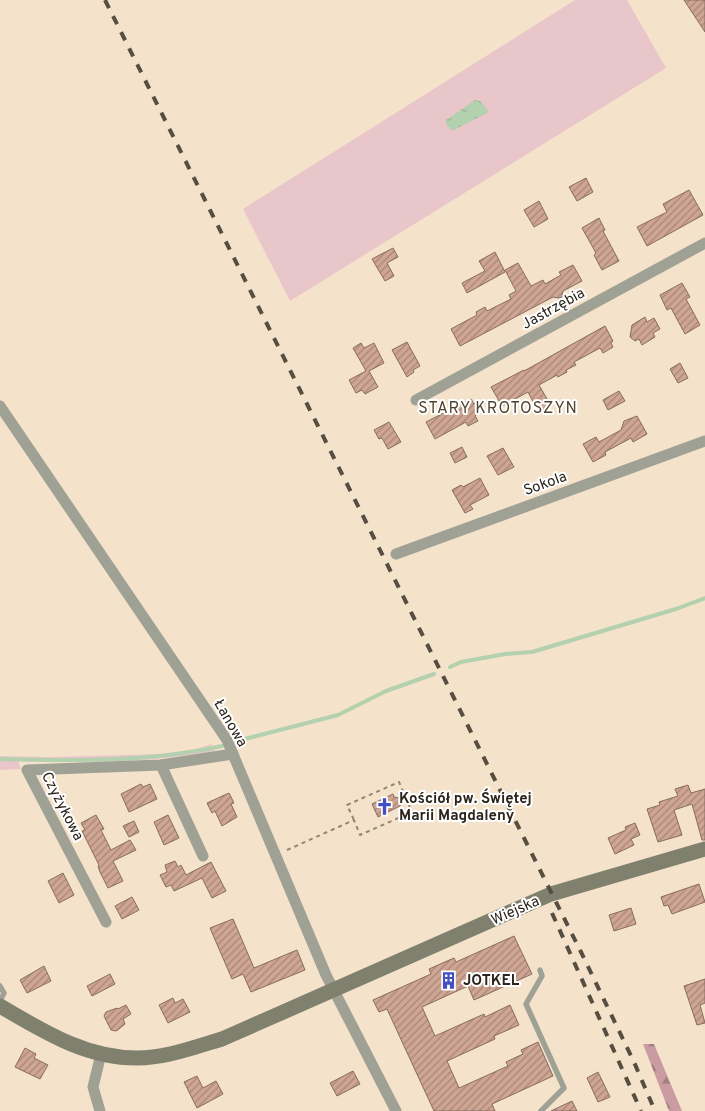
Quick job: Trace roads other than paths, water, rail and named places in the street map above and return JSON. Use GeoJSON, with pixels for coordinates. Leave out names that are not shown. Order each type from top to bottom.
{"type":"FeatureCollection","features":[{"type":"Feature","properties":{"kind":"street","name":"Jastrzębia"},"geometry":{"type":"LineString","coordinates":[[416,400],[705,243]]}},
{"type":"Feature","properties":{"kind":"street","name":"Łanowa"},"geometry":{"type":"LineString","coordinates":[[0,406],[227,740],[333,990],[396,1111]]}},
{"type":"Feature","properties":{"kind":"street","name":"Sokola"},"geometry":{"type":"LineString","coordinates":[[396,554],[705,441]]}},
{"type":"Feature","properties":{"kind":"street","name":"Czyżykowa"},"geometry":{"type":"LineString","coordinates":[[106,922],[27,770],[162,765],[233,754]]}},
{"type":"Feature","properties":{"kind":"street"},"geometry":{"type":"LineString","coordinates":[[162,765],[203,856]]}},
{"type":"Feature","properties":{"kind":"street","name":"Wiejska"},"geometry":{"type":"LineString","coordinates":[[0,1006],[74,1046],[102,1054],[137,1058],[170,1054],[222,1039],[551,894],[705,848]]}},
{"type":"Feature","properties":{"kind":"street"},"geometry":{"type":"LineString","coordinates":[[100,1111],[93,1087],[102,1054]]}},
{"type":"Feature","properties":{"kind":"lane"},"geometry":{"type":"LineString","coordinates":[[540,970],[542,976],[526,1004],[564,1088],[541,1111]]}},
{"type":"Feature","properties":{"kind":"lane"},"geometry":{"type":"LineString","coordinates":[[0,986],[4,993],[0,1001]]}},
{"type":"Feature","properties":{"kind":"water"},"geometry":{"type":"Polygon","coordinates":[[[475,100],[480,101],[488,110],[487,113],[452,131],[446,124],[446,120],[475,100]]]}},
{"type":"Feature","properties":{"kind":"waterway"},"geometry":{"type":"LineString","coordinates":[[450,667],[461,662],[505,654],[532,652],[676,609],[705,598]]}},
{"type":"Feature","properties":{"kind":"waterway"},"geometry":{"type":"LineString","coordinates":[[237,741],[338,715],[386,691],[434,674]]}},
{"type":"Feature","properties":{"kind":"waterway"},"geometry":{"type":"LineString","coordinates":[[0,759],[84,760],[140,758],[222,746]]}},
{"type":"Feature","properties":{"kind":"railway"},"geometry":{"type":"LineString","coordinates":[[105,0],[581,952],[634,1062],[655,1111]]}},
{"type":"Feature","properties":{"kind":"railway"},"geometry":{"type":"LineString","coordinates":[[552,913],[641,1111]]}},
{"type":"Feature","properties":{"kind":"place","name":"Kościół pw. Świętej Marii Magdaleny"},"geometry":{"type":"Point","coordinates":[385,807]}},
{"type":"Feature","properties":{"kind":"place","name":"JOTKEL"},"geometry":{"type":"Point","coordinates":[449,980]}},
{"type":"Feature","properties":{"kind":"district","name":"STARY KROTOSZYN"},"geometry":{"type":"Point","coordinates":[498,407]}}]}
